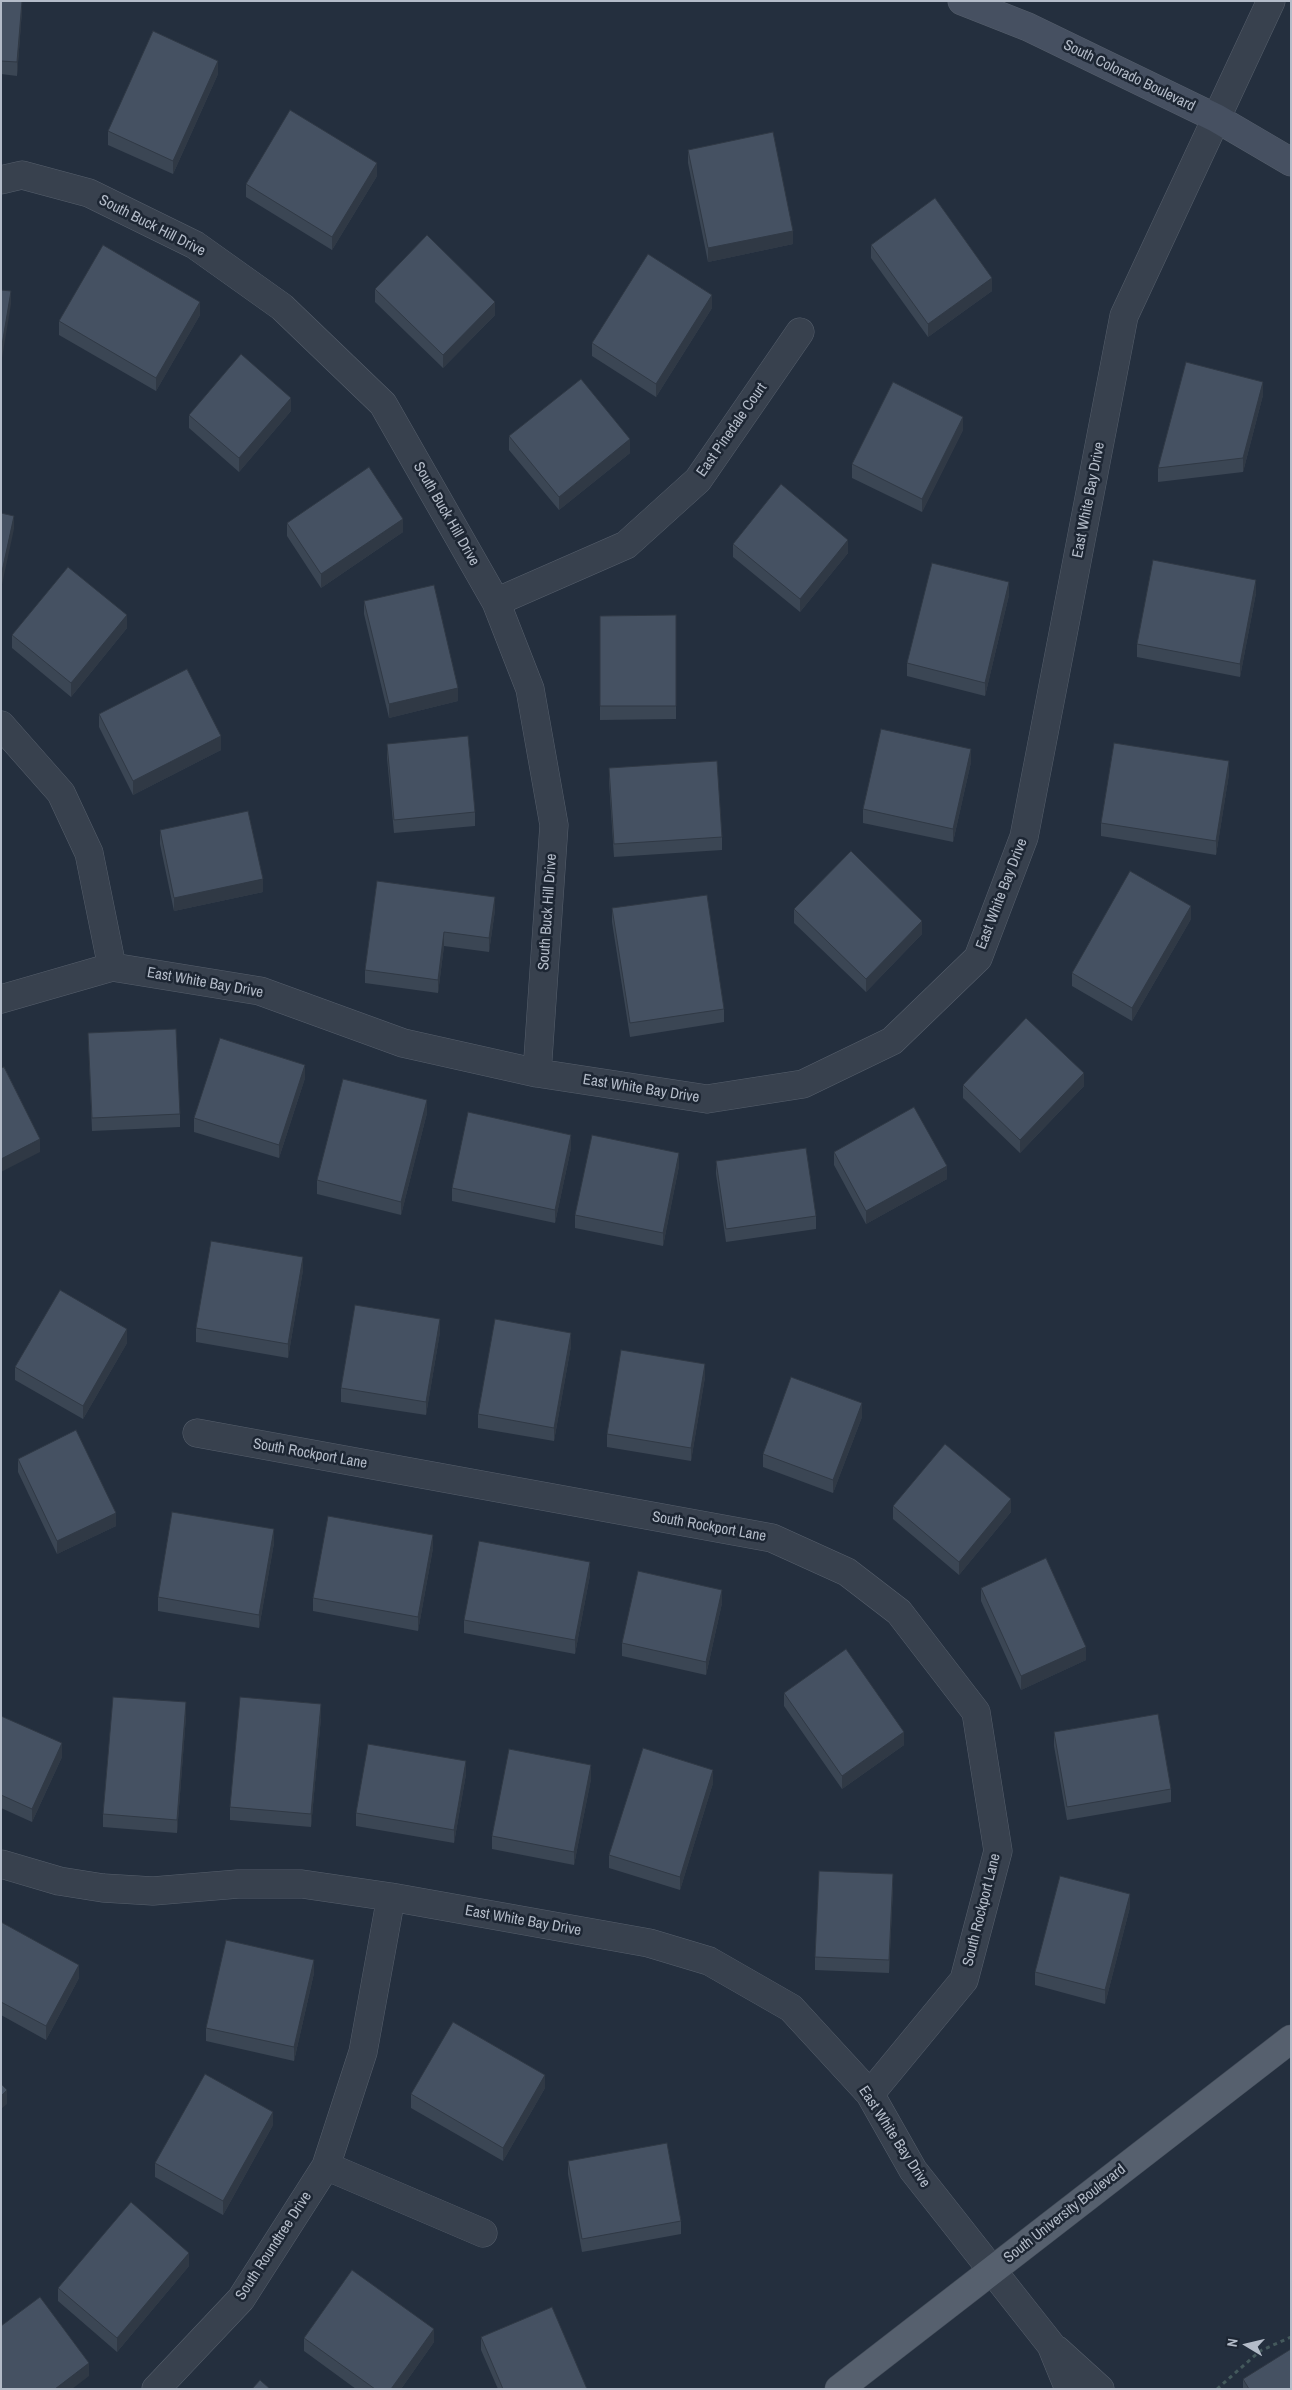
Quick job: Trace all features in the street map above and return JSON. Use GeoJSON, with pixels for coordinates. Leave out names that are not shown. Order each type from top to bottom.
{"type":"FeatureCollection","features":[{"type":"Feature","properties":{"kind":"main road","name":"South Colorado Boulevard"},"geometry":{"type":"LineString","coordinates":[[962,1],[1028,27],[1216,118],[1291,162]]}},
{"type":"Feature","properties":{"kind":"main road","name":"South University Boulevard"},"geometry":{"type":"LineString","coordinates":[[840,2389],[1291,2039]]}},
{"type":"Feature","properties":{"kind":"street","name":"East White Bay Drive"},"geometry":{"type":"LineString","coordinates":[[1,1000],[112,967],[260,991],[403,1043],[538,1073],[707,1099],[802,1084],[892,1041],[978,958],[1024,836],[1124,316],[1271,1]]}},
{"type":"Feature","properties":{"kind":"street","name":"South Buck Hill Drive"},"geometry":{"type":"LineString","coordinates":[[1,180],[22,175],[89,194],[195,244],[282,307],[383,404],[496,602],[530,689],[554,825],[538,1073]]}},
{"type":"Feature","properties":{"kind":"street","name":"East Pinedale Court"},"geometry":{"type":"LineString","coordinates":[[496,602],[626,545],[698,480],[800,332]]}},
{"type":"Feature","properties":{"kind":"street"},"geometry":{"type":"LineString","coordinates":[[1,725],[62,793],[89,853],[112,967]]}},
{"type":"Feature","properties":{"kind":"street","name":"South Rockport Lane"},"geometry":{"type":"LineString","coordinates":[[197,1434],[772,1538],[847,1572],[899,1612],[976,1712],[998,1851],[964,1980],[870,2094]]}},
{"type":"Feature","properties":{"kind":"street","name":"East White Bay Drive"},"geometry":{"type":"LineString","coordinates":[[1,1864],[59,1881],[103,1888],[153,1892],[238,1884],[302,1884],[391,1896],[649,1943],[708,1961],[791,2008],[870,2094],[913,2170],[1051,2345]]}},
{"type":"Feature","properties":{"kind":"street","name":"South Roundtree Drive"},"geometry":{"type":"LineString","coordinates":[[156,2389],[241,2299],[326,2166],[363,2052],[391,1896]]}},
{"type":"Feature","properties":{"kind":"street"},"geometry":{"type":"LineString","coordinates":[[326,2166],[483,2233]]}},
{"type":"Feature","properties":{"kind":"street"},"geometry":{"type":"LineString","coordinates":[[1051,2345],[1070,2389]]}},
{"type":"Feature","properties":{"kind":"street"},"geometry":{"type":"LineString","coordinates":[[1051,2345],[1100,2389]]}},
{"type":"Feature","properties":{"kind":"path"},"geometry":{"type":"LineString","coordinates":[[1217,2389],[1260,2351],[1291,2337]]}},
{"type":"Feature","properties":{"kind":"building"},"geometry":{"type":"Polygon","coordinates":[[[1,1],[22,1],[17,62],[1,61],[1,1]]]}},
{"type":"Feature","properties":{"kind":"building"},"geometry":{"type":"Polygon","coordinates":[[[153,31],[218,61],[173,161],[108,131],[153,31]]]}},
{"type":"Feature","properties":{"kind":"building"},"geometry":{"type":"Polygon","coordinates":[[[290,110],[377,163],[332,237],[246,184],[290,110]]]}},
{"type":"Feature","properties":{"kind":"building"},"geometry":{"type":"Polygon","coordinates":[[[773,132],[793,231],[708,248],[688,150],[773,132]]]}},
{"type":"Feature","properties":{"kind":"building"},"geometry":{"type":"Polygon","coordinates":[[[935,198],[992,278],[928,324],[871,245],[935,198]]]}},
{"type":"Feature","properties":{"kind":"building"},"geometry":{"type":"Polygon","coordinates":[[[427,235],[495,302],[443,355],[375,289],[427,235]]]}},
{"type":"Feature","properties":{"kind":"building"},"geometry":{"type":"Polygon","coordinates":[[[103,245],[200,302],[156,378],[59,321],[103,245]]]}},
{"type":"Feature","properties":{"kind":"building"},"geometry":{"type":"Polygon","coordinates":[[[648,254],[712,295],[656,384],[592,343],[648,254]]]}},
{"type":"Feature","properties":{"kind":"building"},"geometry":{"type":"Polygon","coordinates":[[[1,290],[11,291],[1,351],[1,290]]]}},
{"type":"Feature","properties":{"kind":"building"},"geometry":{"type":"Polygon","coordinates":[[[241,354],[291,398],[239,458],[189,415],[241,354]]]}},
{"type":"Feature","properties":{"kind":"building"},"geometry":{"type":"Polygon","coordinates":[[[1186,362],[1263,382],[1243,458],[1158,468],[1186,362]]]}},
{"type":"Feature","properties":{"kind":"building"},"geometry":{"type":"Polygon","coordinates":[[[581,379],[630,439],[559,497],[509,436],[581,379]]]}},
{"type":"Feature","properties":{"kind":"building"},"geometry":{"type":"Polygon","coordinates":[[[893,382],[963,417],[922,499],[852,464],[893,382]]]}},
{"type":"Feature","properties":{"kind":"building"},"geometry":{"type":"Polygon","coordinates":[[[369,467],[403,519],[321,574],[287,523],[369,467]]]}},
{"type":"Feature","properties":{"kind":"building"},"geometry":{"type":"Polygon","coordinates":[[[781,484],[848,540],[800,599],[733,544],[781,484]]]}},
{"type":"Feature","properties":{"kind":"building"},"geometry":{"type":"Polygon","coordinates":[[[1,513],[14,516],[1,576],[1,513]]]}},
{"type":"Feature","properties":{"kind":"building"},"geometry":{"type":"Polygon","coordinates":[[[1153,560],[1256,580],[1240,664],[1137,644],[1153,560]]]}},
{"type":"Feature","properties":{"kind":"building"},"geometry":{"type":"Polygon","coordinates":[[[932,563],[1009,582],[985,683],[907,663],[932,563]]]}},
{"type":"Feature","properties":{"kind":"building"},"geometry":{"type":"Polygon","coordinates":[[[68,567],[127,615],[71,683],[12,635],[68,567]]]}},
{"type":"Feature","properties":{"kind":"building"},"geometry":{"type":"Polygon","coordinates":[[[434,585],[458,688],[389,704],[364,601],[434,585]]]}},
{"type":"Feature","properties":{"kind":"building"},"geometry":{"type":"Polygon","coordinates":[[[676,615],[676,706],[600,706],[600,616],[676,615]]]}},
{"type":"Feature","properties":{"kind":"building"},"geometry":{"type":"Polygon","coordinates":[[[187,669],[221,736],[133,781],[99,714],[187,669]]]}},
{"type":"Feature","properties":{"kind":"building"},"geometry":{"type":"Polygon","coordinates":[[[881,729],[971,749],[953,829],[863,809],[881,729]]]}},
{"type":"Feature","properties":{"kind":"building"},"geometry":{"type":"Polygon","coordinates":[[[468,736],[475,812],[394,820],[387,744],[468,736]]]}},
{"type":"Feature","properties":{"kind":"building"},"geometry":{"type":"Polygon","coordinates":[[[1114,743],[1229,761],[1216,841],[1101,823],[1114,743]]]}},
{"type":"Feature","properties":{"kind":"building"},"geometry":{"type":"Polygon","coordinates":[[[717,761],[722,837],[614,844],[609,768],[717,761]]]}},
{"type":"Feature","properties":{"kind":"building"},"geometry":{"type":"Polygon","coordinates":[[[248,811],[263,879],[174,898],[160,830],[248,811]]]}},
{"type":"Feature","properties":{"kind":"building"},"geometry":{"type":"Polygon","coordinates":[[[851,851],[922,921],[866,979],[794,909],[851,851]]]}},
{"type":"Feature","properties":{"kind":"building"},"geometry":{"type":"Polygon","coordinates":[[[1130,871],[1191,906],[1132,1008],[1072,973],[1130,871]]]}},
{"type":"Feature","properties":{"kind":"building"},"geometry":{"type":"Polygon","coordinates":[[[377,881],[495,897],[489,938],[444,932],[438,980],[365,970],[377,881]]]}},
{"type":"Feature","properties":{"kind":"building"},"geometry":{"type":"Polygon","coordinates":[[[707,895],[724,1009],[630,1023],[612,908],[707,895]]]}},
{"type":"Feature","properties":{"kind":"building"},"geometry":{"type":"Polygon","coordinates":[[[1026,1018],[1084,1073],[1020,1140],[963,1085],[1026,1018]]]}},
{"type":"Feature","properties":{"kind":"building"},"geometry":{"type":"Polygon","coordinates":[[[176,1029],[180,1114],[92,1118],[88,1033],[176,1029]]]}},
{"type":"Feature","properties":{"kind":"building"},"geometry":{"type":"Polygon","coordinates":[[[220,1038],[305,1065],[279,1145],[194,1118],[220,1038]]]}},
{"type":"Feature","properties":{"kind":"building"},"geometry":{"type":"Polygon","coordinates":[[[4,1067],[40,1139],[1,1159],[1,1068],[4,1067]]]}},
{"type":"Feature","properties":{"kind":"building"},"geometry":{"type":"Polygon","coordinates":[[[343,1079],[427,1100],[401,1202],[317,1180],[343,1079]]]}},
{"type":"Feature","properties":{"kind":"building"},"geometry":{"type":"Polygon","coordinates":[[[914,1107],[947,1166],[866,1211],[834,1152],[914,1107]]]}},
{"type":"Feature","properties":{"kind":"building"},"geometry":{"type":"Polygon","coordinates":[[[468,1112],[571,1135],[555,1210],[452,1188],[468,1112]]]}},
{"type":"Feature","properties":{"kind":"building"},"geometry":{"type":"Polygon","coordinates":[[[592,1135],[679,1153],[663,1233],[575,1215],[592,1135]]]}},
{"type":"Feature","properties":{"kind":"building"},"geometry":{"type":"Polygon","coordinates":[[[806,1148],[816,1216],[726,1229],[716,1161],[806,1148]]]}},
{"type":"Feature","properties":{"kind":"building"},"geometry":{"type":"Polygon","coordinates":[[[211,1241],[303,1257],[288,1344],[196,1328],[211,1241]]]}},
{"type":"Feature","properties":{"kind":"building"},"geometry":{"type":"Polygon","coordinates":[[[60,1290],[127,1329],[83,1406],[15,1367],[60,1290]]]}},
{"type":"Feature","properties":{"kind":"building"},"geometry":{"type":"Polygon","coordinates":[[[355,1305],[440,1319],[426,1402],[341,1388],[355,1305]]]}},
{"type":"Feature","properties":{"kind":"building"},"geometry":{"type":"Polygon","coordinates":[[[495,1319],[571,1333],[554,1428],[478,1414],[495,1319]]]}},
{"type":"Feature","properties":{"kind":"building"},"geometry":{"type":"Polygon","coordinates":[[[621,1350],[705,1364],[691,1448],[607,1434],[621,1350]]]}},
{"type":"Feature","properties":{"kind":"building"},"geometry":{"type":"Polygon","coordinates":[[[791,1377],[862,1403],[833,1480],[763,1454],[791,1377]]]}},
{"type":"Feature","properties":{"kind":"building"},"geometry":{"type":"Polygon","coordinates":[[[76,1430],[116,1513],[57,1541],[18,1459],[76,1430]]]}},
{"type":"Feature","properties":{"kind":"building"},"geometry":{"type":"Polygon","coordinates":[[[945,1444],[1011,1499],[959,1562],[893,1506],[945,1444]]]}},
{"type":"Feature","properties":{"kind":"building"},"geometry":{"type":"Polygon","coordinates":[[[172,1512],[274,1529],[259,1615],[158,1597],[172,1512]]]}},
{"type":"Feature","properties":{"kind":"building"},"geometry":{"type":"Polygon","coordinates":[[[328,1516],[433,1535],[418,1617],[313,1598],[328,1516]]]}},
{"type":"Feature","properties":{"kind":"building"},"geometry":{"type":"Polygon","coordinates":[[[479,1541],[590,1562],[575,1640],[464,1620],[479,1541]]]}},
{"type":"Feature","properties":{"kind":"building"},"geometry":{"type":"Polygon","coordinates":[[[1046,1558],[1086,1647],[1021,1676],[981,1588],[1046,1558]]]}},
{"type":"Feature","properties":{"kind":"building"},"geometry":{"type":"Polygon","coordinates":[[[638,1571],[722,1590],[706,1662],[622,1643],[638,1571]]]}},
{"type":"Feature","properties":{"kind":"building"},"geometry":{"type":"Polygon","coordinates":[[[846,1649],[904,1732],[842,1776],[784,1693],[846,1649]]]}},
{"type":"Feature","properties":{"kind":"building"},"geometry":{"type":"Polygon","coordinates":[[[113,1697],[186,1702],[177,1820],[103,1814],[113,1697]]]}},
{"type":"Feature","properties":{"kind":"building"},"geometry":{"type":"Polygon","coordinates":[[[240,1697],[321,1704],[311,1814],[230,1807],[240,1697]]]}},
{"type":"Feature","properties":{"kind":"building"},"geometry":{"type":"Polygon","coordinates":[[[1158,1714],[1171,1789],[1067,1807],[1054,1732],[1158,1714]]]}},
{"type":"Feature","properties":{"kind":"building"},"geometry":{"type":"Polygon","coordinates":[[[1,1716],[62,1743],[32,1809],[1,1795],[1,1716]]]}},
{"type":"Feature","properties":{"kind":"building"},"geometry":{"type":"Polygon","coordinates":[[[368,1744],[466,1761],[454,1830],[356,1813],[368,1744]]]}},
{"type":"Feature","properties":{"kind":"building"},"geometry":{"type":"Polygon","coordinates":[[[643,1748],[713,1770],[680,1877],[609,1855],[643,1748]]]}},
{"type":"Feature","properties":{"kind":"building"},"geometry":{"type":"Polygon","coordinates":[[[509,1749],[591,1765],[574,1852],[492,1836],[509,1749]]]}},
{"type":"Feature","properties":{"kind":"building"},"geometry":{"type":"Polygon","coordinates":[[[819,1871],[893,1874],[889,1960],[815,1957],[819,1871]]]}},
{"type":"Feature","properties":{"kind":"building"},"geometry":{"type":"Polygon","coordinates":[[[1060,1876],[1130,1894],[1105,1990],[1035,1972],[1060,1876]]]}},
{"type":"Feature","properties":{"kind":"building"},"geometry":{"type":"Polygon","coordinates":[[[1,1922],[79,1965],[46,2026],[1,2002],[1,1922]]]}},
{"type":"Feature","properties":{"kind":"building"},"geometry":{"type":"Polygon","coordinates":[[[226,1940],[314,1960],[294,2047],[206,2028],[226,1940]]]}},
{"type":"Feature","properties":{"kind":"building"},"geometry":{"type":"Polygon","coordinates":[[[453,2022],[545,2075],[503,2148],[411,2094],[453,2022]]]}},
{"type":"Feature","properties":{"kind":"building"},"geometry":{"type":"Polygon","coordinates":[[[205,2074],[273,2112],[223,2201],[155,2163],[205,2074]]]}},
{"type":"Feature","properties":{"kind":"building"},"geometry":{"type":"Polygon","coordinates":[[[1,2084],[7,2090],[1,2096],[1,2084]]]}},
{"type":"Feature","properties":{"kind":"building"},"geometry":{"type":"Polygon","coordinates":[[[667,2143],[681,2221],[582,2239],[568,2161],[667,2143]]]}},
{"type":"Feature","properties":{"kind":"building"},"geometry":{"type":"Polygon","coordinates":[[[131,2202],[189,2253],[117,2338],[58,2288],[131,2202]]]}},
{"type":"Feature","properties":{"kind":"building"},"geometry":{"type":"Polygon","coordinates":[[[352,2270],[434,2329],[391,2389],[375,2389],[304,2338],[352,2270]]]}},
{"type":"Feature","properties":{"kind":"building"},"geometry":{"type":"Polygon","coordinates":[[[40,2297],[89,2363],[55,2389],[1,2389],[1,2326],[40,2297]]]}},
{"type":"Feature","properties":{"kind":"building"},"geometry":{"type":"Polygon","coordinates":[[[552,2307],[587,2389],[503,2389],[481,2337],[552,2307]]]}},
{"type":"Feature","properties":{"kind":"building"},"geometry":{"type":"Polygon","coordinates":[[[1291,2349],[1291,2389],[1249,2389],[1243,2379],[1291,2349]]]}},
{"type":"Feature","properties":{"kind":"building"},"geometry":{"type":"Polygon","coordinates":[[[260,2380],[270,2389],[252,2389],[260,2380]]]}}]}
